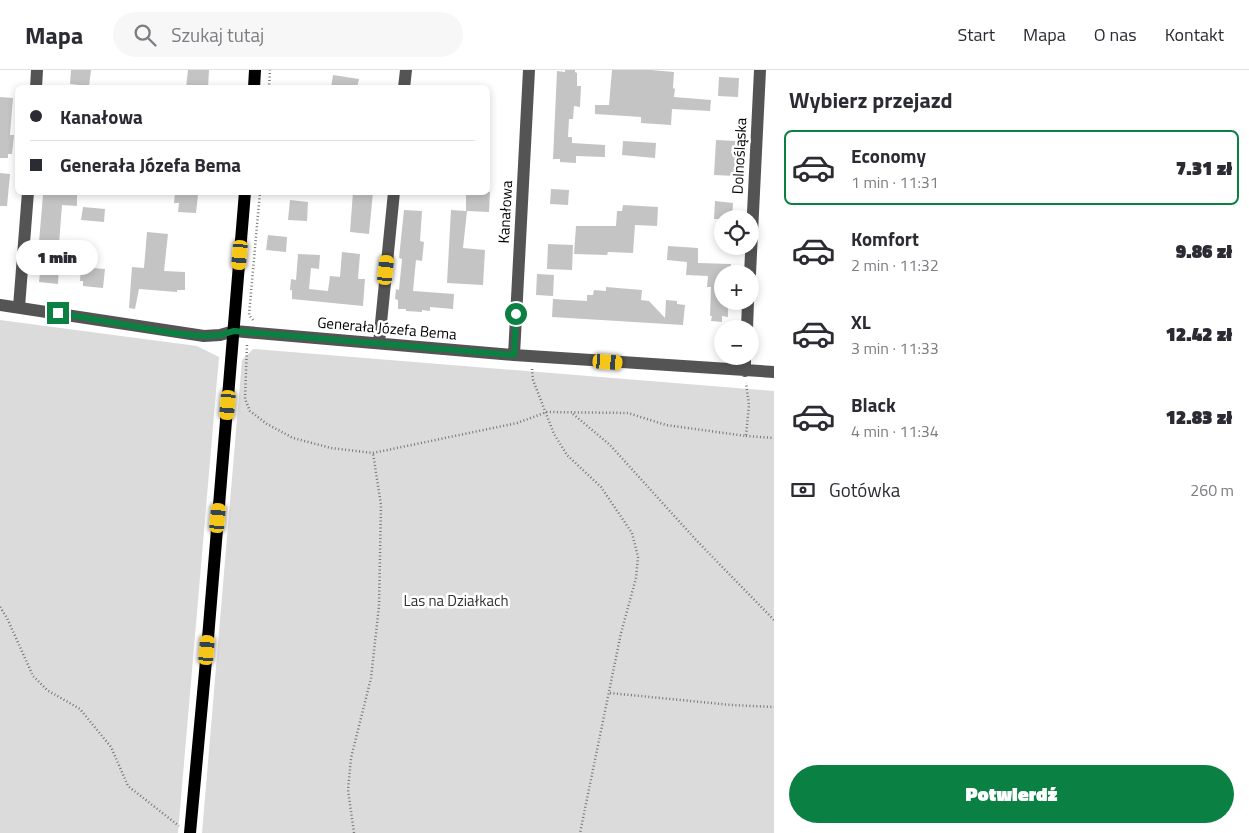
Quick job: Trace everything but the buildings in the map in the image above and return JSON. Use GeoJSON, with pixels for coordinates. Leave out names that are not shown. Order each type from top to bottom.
{"type":"FeatureCollection","features":[{"type":"Feature","properties":{"kind":"main road"},"geometry":{"type":"LineString","coordinates":[[254,85],[255,70]]}},
{"type":"Feature","properties":{"kind":"main road"},"geometry":{"type":"LineString","coordinates":[[185,831],[234,331],[245,195]]}},
{"type":"Feature","properties":{"kind":"street"},"geometry":{"type":"LineString","coordinates":[[36,85],[37,70]]}},
{"type":"Feature","properties":{"kind":"street"},"geometry":{"type":"LineString","coordinates":[[404,85],[406,70]]}},
{"type":"Feature","properties":{"kind":"street","name":"Kanałowa"},"geometry":{"type":"LineString","coordinates":[[514,355],[529,70]]}},
{"type":"Feature","properties":{"kind":"street","name":"Dolnośląska"},"geometry":{"type":"LineString","coordinates":[[750,265],[760,70]]}},
{"type":"Feature","properties":{"kind":"street"},"geometry":{"type":"LineString","coordinates":[[19,307],[28,195]]}},
{"type":"Feature","properties":{"kind":"street"},"geometry":{"type":"LineString","coordinates":[[379,343],[394,195]]}},
{"type":"Feature","properties":{"kind":"street","name":"Generała Józefa Bema"},"geometry":{"type":"LineString","coordinates":[[0,305],[173,333],[204,336],[220,335],[234,331],[514,355],[774,372]]}},
{"type":"Feature","properties":{"kind":"street"},"geometry":{"type":"LineString","coordinates":[[744,365],[744,371]]}},
{"type":"Feature","properties":{"kind":"path"},"geometry":{"type":"LineString","coordinates":[[269,85],[270,70]]}},
{"type":"Feature","properties":{"kind":"path"},"geometry":{"type":"LineString","coordinates":[[249,312],[260,195]]}},
{"type":"Feature","properties":{"kind":"path"},"geometry":{"type":"LineString","coordinates":[[248,332],[245,399],[250,411],[267,424],[293,438],[331,448],[373,453],[517,423],[547,412],[628,413],[666,425],[774,438]]}},
{"type":"Feature","properties":{"kind":"path"},"geometry":{"type":"LineString","coordinates":[[531,356],[533,380],[554,434],[567,455],[601,486],[632,533],[638,557],[636,578],[621,633],[580,833]]}},
{"type":"Feature","properties":{"kind":"path"},"geometry":{"type":"LineString","coordinates":[[744,371],[749,405],[746,436]]}},
{"type":"Feature","properties":{"kind":"path"},"geometry":{"type":"LineString","coordinates":[[572,413],[610,445],[696,541],[774,620]]}},
{"type":"Feature","properties":{"kind":"path"},"geometry":{"type":"LineString","coordinates":[[354,833],[348,790],[351,758],[371,678],[379,606],[381,505],[373,453]]}},
{"type":"Feature","properties":{"kind":"path"},"geometry":{"type":"LineString","coordinates":[[0,607],[7,618],[33,676],[47,690],[80,710],[111,747],[128,786],[185,831]]}},
{"type":"Feature","properties":{"kind":"path"},"geometry":{"type":"LineString","coordinates":[[610,693],[731,705],[774,706]]}},
{"type":"Feature","properties":{"kind":"green space"},"geometry":{"type":"Polygon","coordinates":[[[0,320],[197,346],[219,357],[178,833],[0,833],[0,320]]]}},
{"type":"Feature","properties":{"kind":"green space","name":"Las na Działkach"},"geometry":{"type":"Polygon","coordinates":[[[253,349],[774,391],[774,833],[202,833],[242,360],[253,349]]]}},
{"type":"Feature","properties":{"kind":"route"},"geometry":{"type":"LineString","coordinates":[[58,313],[173,333],[204,336],[220,335],[234,331],[514,355],[516,314]]}}]}
